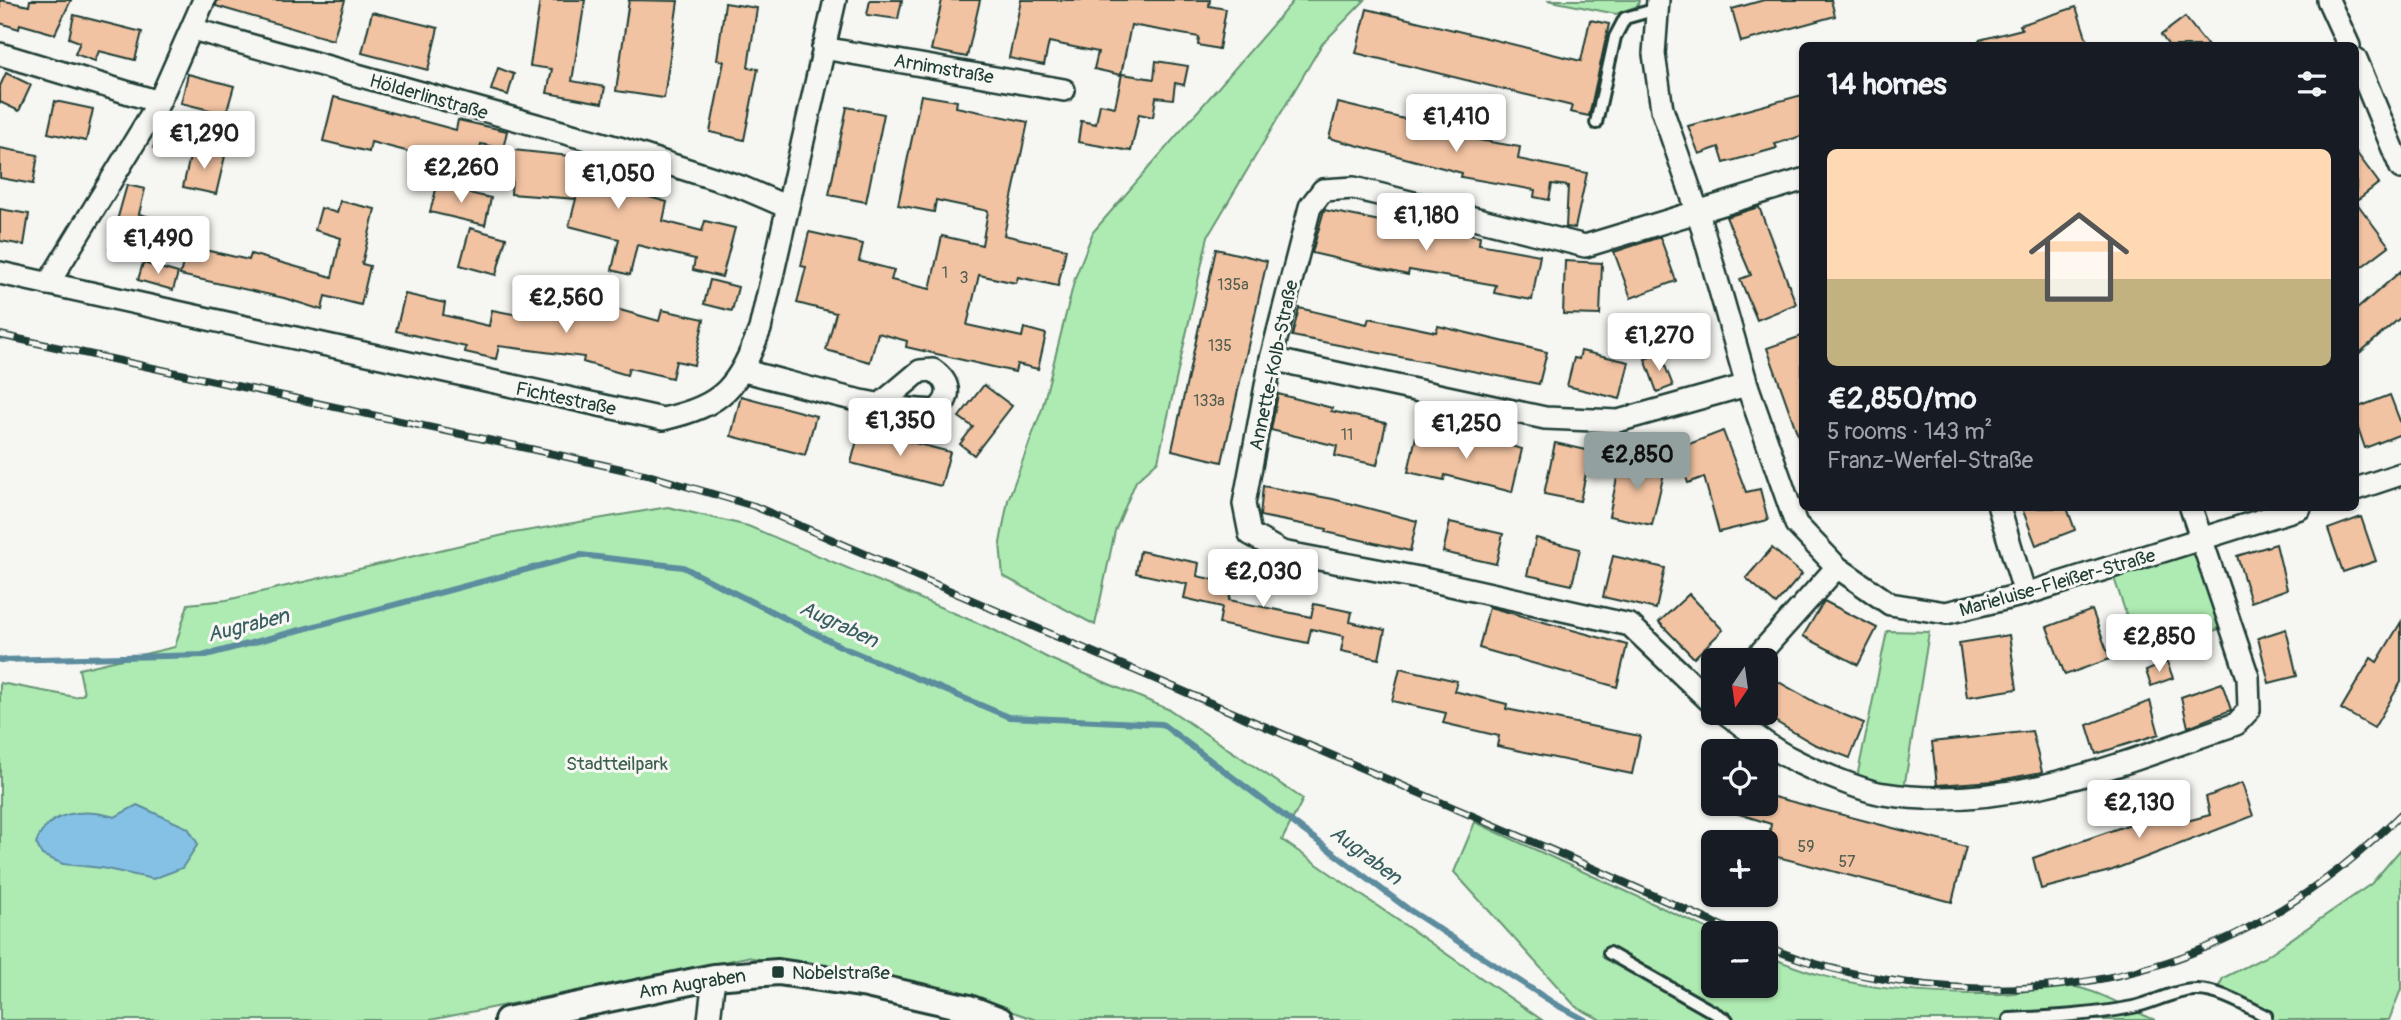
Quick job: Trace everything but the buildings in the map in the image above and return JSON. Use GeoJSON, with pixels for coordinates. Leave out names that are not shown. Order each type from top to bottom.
{"type":"FeatureCollection","features":[{"type":"Feature","properties":{"kind":"street"},"geometry":{"type":"LineString","coordinates":[[48,284],[159,102],[204,0]]}},
{"type":"Feature","properties":{"kind":"street","name":"Fichtestraße"},"geometry":{"type":"LineString","coordinates":[[0,273],[663,419],[689,413],[724,394],[744,371],[760,329],[785,206],[835,0]]}},
{"type":"Feature","properties":{"kind":"street"},"geometry":{"type":"LineString","coordinates":[[2328,0],[2347,42]]}},
{"type":"Feature","properties":{"kind":"street","name":"Marieluise-Fleißer-Straße"},"geometry":{"type":"LineString","coordinates":[[1657,4],[1654,54],[1662,109],[1698,213],[1747,384],[1796,524],[1837,567],[1890,604],[1946,613],[2025,594],[2289,511]]}},
{"type":"Feature","properties":{"kind":"street","name":"Hölderlinstraße"},"geometry":{"type":"LineString","coordinates":[[192,29],[619,148],[741,187],[785,206]]}},
{"type":"Feature","properties":{"kind":"street","name":"Arnimstraße"},"geometry":{"type":"LineString","coordinates":[[823,48],[1064,90]]}},
{"type":"Feature","properties":{"kind":"street"},"geometry":{"type":"LineString","coordinates":[[0,54],[159,102]]}},
{"type":"Feature","properties":{"kind":"street"},"geometry":{"type":"LineString","coordinates":[[2359,67],[2401,168]]}},
{"type":"Feature","properties":{"kind":"street","name":"Annette-Kolb-Straße"},"geometry":{"type":"LineString","coordinates":[[1701,693],[1630,625],[1419,578],[1282,552],[1250,534],[1244,504],[1271,359],[1310,207],[1323,190],[1354,188],[1585,246],[1799,181]]}},
{"type":"Feature","properties":{"kind":"street"},"geometry":{"type":"LineString","coordinates":[[1271,359],[1545,418],[1618,421],[1747,384]]}},
{"type":"Feature","properties":{"kind":"street"},"geometry":{"type":"LineString","coordinates":[[744,371],[882,403]]}},
{"type":"Feature","properties":{"kind":"street"},"geometry":{"type":"LineString","coordinates":[[2359,488],[2401,474]]}},
{"type":"Feature","properties":{"kind":"street"},"geometry":{"type":"LineString","coordinates":[[2000,511],[2025,594]]}},
{"type":"Feature","properties":{"kind":"street"},"geometry":{"type":"LineString","coordinates":[[1742,725],[1789,758],[1881,794],[1924,798],[2000,795],[2087,776],[2236,724],[2249,710],[2248,677],[2192,511]]}},
{"type":"Feature","properties":{"kind":"street"},"geometry":{"type":"LineString","coordinates":[[1765,648],[1837,567]]}},
{"type":"Feature","properties":{"kind":"street","name":"Am Augraben"},"geometry":{"type":"LineString","coordinates":[[507,1020],[714,977],[778,972],[867,985],[968,1008],[1000,1020]]}},
{"type":"Feature","properties":{"kind":"street"},"geometry":{"type":"LineString","coordinates":[[709,1020],[714,977]]}},
{"type":"Feature","properties":{"kind":"lane"},"geometry":{"type":"LineString","coordinates":[[1597,123],[1615,37],[1625,18],[1657,4]]}},
{"type":"Feature","properties":{"kind":"lane"},"geometry":{"type":"LineString","coordinates":[[1609,953],[1727,1020]]}},
{"type":"Feature","properties":{"kind":"lane"},"geometry":{"type":"LineString","coordinates":[[2009,1019],[2133,1007],[2194,990],[2211,992],[2250,1008],[2266,1016],[2265,1020]]}},
{"type":"Feature","properties":{"kind":"green space"},"geometry":{"type":"Polygon","coordinates":[[[1294,0],[1365,0],[1322,44],[1208,236],[1158,461],[1136,481],[1115,531],[1095,625],[1003,576],[1000,543],[1008,500],[1042,409],[1075,278],[1093,232],[1294,0]]]}},
{"type":"Feature","properties":{"kind":"green space"},"geometry":{"type":"Polygon","coordinates":[[[1547,0],[1639,0],[1638,6],[1616,14],[1547,0]]]}},
{"type":"Feature","properties":{"kind":"green space","name":"Stadtteilpark"},"geometry":{"type":"Polygon","coordinates":[[[668,507],[748,526],[994,630],[1048,658],[1170,710],[1303,799],[1282,840],[1542,1020],[1036,1020],[946,988],[747,957],[430,1020],[0,1020],[0,683],[75,697],[84,694],[79,669],[175,647],[188,604],[227,600],[508,534],[668,507]]]}},
{"type":"Feature","properties":{"kind":"green space"},"geometry":{"type":"Polygon","coordinates":[[[2196,549],[2219,629],[2140,655],[2113,575],[2196,549]]]}},
{"type":"Feature","properties":{"kind":"green space"},"geometry":{"type":"Polygon","coordinates":[[[1887,631],[1929,632],[1902,801],[1854,792],[1887,631]]]}},
{"type":"Feature","properties":{"kind":"green space"},"geometry":{"type":"Polygon","coordinates":[[[1475,822],[1701,926],[1701,998],[1778,998],[1778,960],[1822,976],[1851,983],[1911,991],[2001,994],[2057,986],[2075,987],[2106,997],[2155,1020],[1601,1020],[1576,1007],[1454,872],[1475,822]]]}},
{"type":"Feature","properties":{"kind":"green space"},"geometry":{"type":"Polygon","coordinates":[[[2401,849],[2401,989],[2389,1020],[2269,1020],[2219,986],[2223,978],[2265,957],[2371,884],[2401,849]]]}},
{"type":"Feature","properties":{"kind":"water"},"geometry":{"type":"Polygon","coordinates":[[[137,805],[188,828],[198,844],[182,868],[153,879],[102,868],[63,864],[42,855],[36,843],[50,823],[69,814],[92,813],[115,817],[137,805]]]}},
{"type":"Feature","properties":{"kind":"waterway","name":"Augraben"},"geometry":{"type":"LineString","coordinates":[[0,660],[206,655],[581,555],[683,567],[842,647],[1009,717],[1162,724],[1408,909],[1555,1004],[1585,1020]]}},
{"type":"Feature","properties":{"kind":"railway"},"geometry":{"type":"LineString","coordinates":[[0,335],[648,475],[754,506],[1710,921]]}},
{"type":"Feature","properties":{"kind":"railway"},"geometry":{"type":"LineString","coordinates":[[1778,951],[1836,969],[1909,983],[1979,988],[2047,986],[2113,976],[2176,959],[2236,934],[2294,901],[2349,861],[2401,814]]}},
{"type":"Feature","properties":{"kind":"place","name":"Nobelstraße"},"geometry":{"type":"Point","coordinates":[778,972]}}]}
